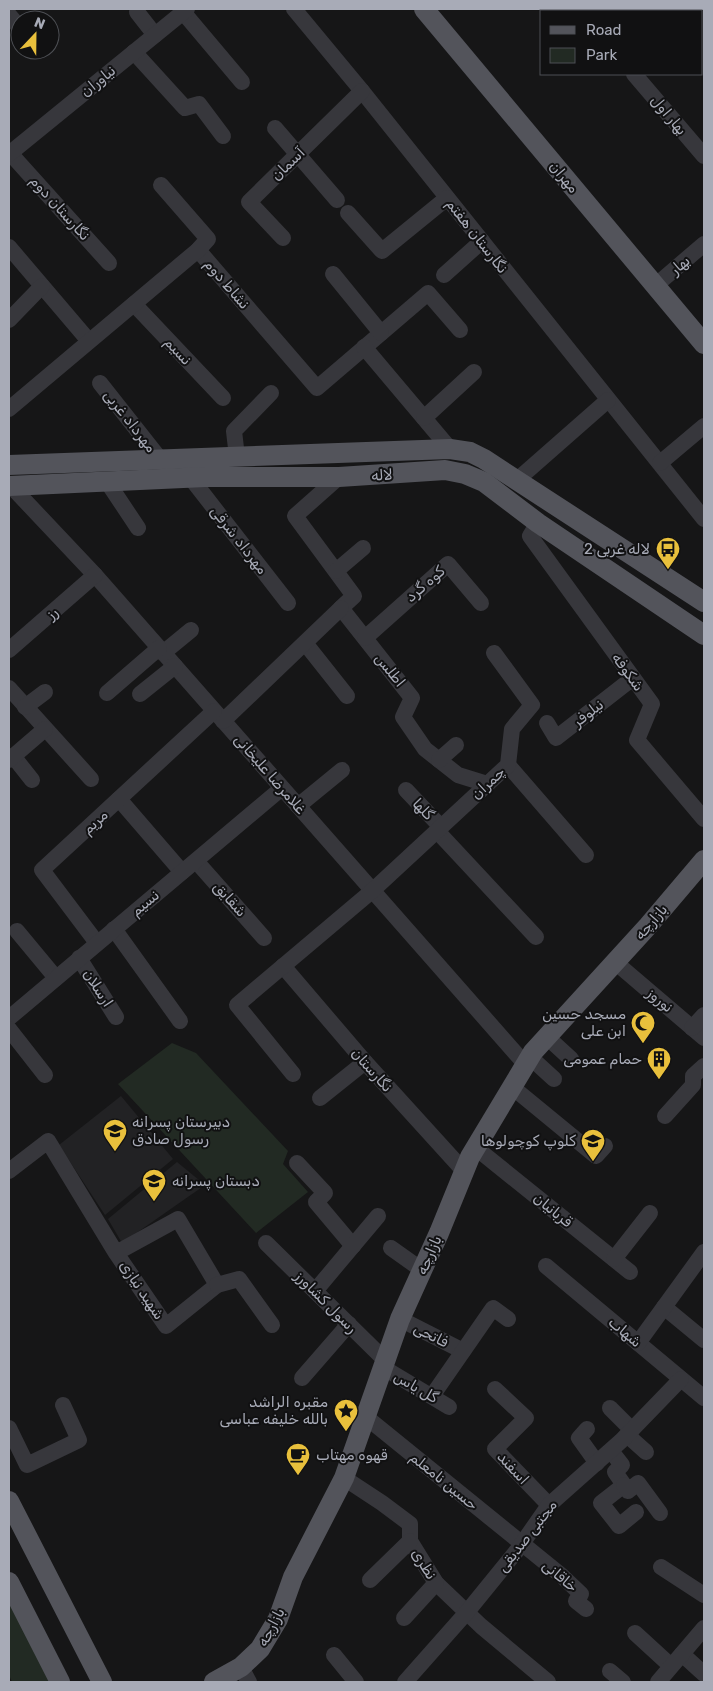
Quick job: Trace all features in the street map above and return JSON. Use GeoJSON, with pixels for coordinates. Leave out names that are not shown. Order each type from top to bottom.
{"type":"FeatureCollection","features":[{"type":"Feature","properties":{"kind":"main road","name":"مهران"},"geometry":{"type":"LineString","coordinates":[[424,9],[704,344]]}},
{"type":"Feature","properties":{"kind":"main road","name":"لاله"},"geometry":{"type":"LineString","coordinates":[[10,486],[79,472],[160,460],[450,449],[470,452],[517,480],[704,602]]}},
{"type":"Feature","properties":{"kind":"main road","name":"لاله"},"geometry":{"type":"LineString","coordinates":[[9,465],[79,472],[106,480],[190,477],[339,478],[445,470],[466,474],[484,482],[538,523],[704,635]]}},
{"type":"Feature","properties":{"kind":"main road","name":"بازارچه"},"geometry":{"type":"LineString","coordinates":[[214,1682],[245,1675],[278,1619],[293,1577],[344,1478],[400,1319],[464,1171],[512,1087],[528,1061],[548,1037],[703,864]]}},
{"type":"Feature","properties":{"kind":"main road"},"geometry":{"type":"LineString","coordinates":[[9,1501],[105,1680]]}},
{"type":"Feature","properties":{"kind":"main road"},"geometry":{"type":"LineString","coordinates":[[9,1582],[60,1682]]}},
{"type":"Feature","properties":{"kind":"street","name":"نگارستان هفتم"},"geometry":{"type":"LineString","coordinates":[[294,9],[362,91],[704,519]]}},
{"type":"Feature","properties":{"kind":"street","name":"نیاوران"},"geometry":{"type":"LineString","coordinates":[[10,154],[185,10]]}},
{"type":"Feature","properties":{"kind":"street"},"geometry":{"type":"LineString","coordinates":[[185,10],[242,82]]}},
{"type":"Feature","properties":{"kind":"street"},"geometry":{"type":"LineString","coordinates":[[137,12],[155,35]]}},
{"type":"Feature","properties":{"kind":"street"},"geometry":{"type":"LineString","coordinates":[[134,52],[185,108],[199,104],[223,136]]}},
{"type":"Feature","properties":{"kind":"street","name":"بهار اول"},"geometry":{"type":"LineString","coordinates":[[635,75],[704,156]]}},
{"type":"Feature","properties":{"kind":"street","name":"آسمان"},"geometry":{"type":"LineString","coordinates":[[283,238],[249,202],[362,91]]}},
{"type":"Feature","properties":{"kind":"street"},"geometry":{"type":"LineString","coordinates":[[275,128],[337,200]]}},
{"type":"Feature","properties":{"kind":"street","name":"نگارستان دوم"},"geometry":{"type":"LineString","coordinates":[[10,154],[109,263]]}},
{"type":"Feature","properties":{"kind":"street"},"geometry":{"type":"LineString","coordinates":[[161,186],[208,239],[198,250]]}},
{"type":"Feature","properties":{"kind":"street"},"geometry":{"type":"LineString","coordinates":[[348,213],[382,251],[447,198]]}},
{"type":"Feature","properties":{"kind":"street"},"geometry":{"type":"LineString","coordinates":[[444,275],[482,241]]}},
{"type":"Feature","properties":{"kind":"street","name":"بهار"},"geometry":{"type":"LineString","coordinates":[[655,286],[704,244]]}},
{"type":"Feature","properties":{"kind":"street"},"geometry":{"type":"LineString","coordinates":[[9,247],[89,341]]}},
{"type":"Feature","properties":{"kind":"street","name":"نشاط دوم"},"geometry":{"type":"LineString","coordinates":[[9,408],[198,250],[317,388],[428,293],[460,330]]}},
{"type":"Feature","properties":{"kind":"street"},"geometry":{"type":"LineString","coordinates":[[334,274],[381,333]]}},
{"type":"Feature","properties":{"kind":"street"},"geometry":{"type":"LineString","coordinates":[[9,320],[42,286]]}},
{"type":"Feature","properties":{"kind":"street","name":"نسیم"},"geometry":{"type":"LineString","coordinates":[[134,304],[223,398]]}},
{"type":"Feature","properties":{"kind":"street"},"geometry":{"type":"LineString","coordinates":[[364,347],[450,449]]}},
{"type":"Feature","properties":{"kind":"street"},"geometry":{"type":"LineString","coordinates":[[424,418],[474,372]]}},
{"type":"Feature","properties":{"kind":"street","name":"مهرداد غربی"},"geometry":{"type":"LineString","coordinates":[[100,383],[160,460]]}},
{"type":"Feature","properties":{"kind":"street"},"geometry":{"type":"LineString","coordinates":[[237,457],[234,431],[272,393]]}},
{"type":"Feature","properties":{"kind":"street"},"geometry":{"type":"LineString","coordinates":[[517,480],[608,400]]}},
{"type":"Feature","properties":{"kind":"street"},"geometry":{"type":"LineString","coordinates":[[660,462],[704,426]]}},
{"type":"Feature","properties":{"kind":"street","name":"مهرداد شرقی"},"geometry":{"type":"LineString","coordinates":[[190,477],[288,603]]}},
{"type":"Feature","properties":{"kind":"street"},"geometry":{"type":"LineString","coordinates":[[219,716],[305,643],[354,596],[295,516],[339,478]]}},
{"type":"Feature","properties":{"kind":"street"},"geometry":{"type":"LineString","coordinates":[[106,480],[138,528]]}},
{"type":"Feature","properties":{"kind":"street","name":"غلامرضا علیخانی"},"geometry":{"type":"LineString","coordinates":[[10,486],[95,575],[372,891],[528,1061],[554,1079]]}},
{"type":"Feature","properties":{"kind":"street","name":"شکوفه"},"geometry":{"type":"LineString","coordinates":[[538,523],[530,536],[652,704],[637,740],[704,819]]}},
{"type":"Feature","properties":{"kind":"street"},"geometry":{"type":"LineString","coordinates":[[336,571],[363,548]]}},
{"type":"Feature","properties":{"kind":"street","name":"کوه گرد"},"geometry":{"type":"LineString","coordinates":[[364,638],[448,564],[481,603]]}},
{"type":"Feature","properties":{"kind":"street","name":"رز"},"geometry":{"type":"LineString","coordinates":[[9,650],[95,575]]}},
{"type":"Feature","properties":{"kind":"street","name":"اطلس"},"geometry":{"type":"LineString","coordinates":[[340,608],[412,698],[403,717],[425,749],[458,775],[487,784]]}},
{"type":"Feature","properties":{"kind":"street"},"geometry":{"type":"LineString","coordinates":[[107,693],[191,630]]}},
{"type":"Feature","properties":{"kind":"street"},"geometry":{"type":"LineString","coordinates":[[305,643],[347,696]]}},
{"type":"Feature","properties":{"kind":"street","name":"چمران"},"geometry":{"type":"LineString","coordinates":[[372,891],[508,765],[512,729],[532,705],[494,653]]}},
{"type":"Feature","properties":{"kind":"street"},"geometry":{"type":"LineString","coordinates":[[140,694],[175,666]]}},
{"type":"Feature","properties":{"kind":"street","name":"نیلوفر"},"geometry":{"type":"LineString","coordinates":[[547,723],[556,738],[633,678]]}},
{"type":"Feature","properties":{"kind":"street"},"geometry":{"type":"LineString","coordinates":[[9,688],[90,780]]}},
{"type":"Feature","properties":{"kind":"street"},"geometry":{"type":"LineString","coordinates":[[25,707],[45,692]]}},
{"type":"Feature","properties":{"kind":"street","name":"مریم"},"geometry":{"type":"LineString","coordinates":[[97,943],[42,870],[119,799],[219,716]]}},
{"type":"Feature","properties":{"kind":"street"},"geometry":{"type":"LineString","coordinates":[[32,780],[11,758],[45,729]]}},
{"type":"Feature","properties":{"kind":"street"},"geometry":{"type":"LineString","coordinates":[[439,760],[456,745]]}},
{"type":"Feature","properties":{"kind":"street"},"geometry":{"type":"LineString","coordinates":[[508,765],[586,856]]}},
{"type":"Feature","properties":{"kind":"street"},"geometry":{"type":"LineString","coordinates":[[298,806],[342,770]]}},
{"type":"Feature","properties":{"kind":"street","name":"نسیم"},"geometry":{"type":"LineString","coordinates":[[9,1018],[282,788]]}},
{"type":"Feature","properties":{"kind":"street","name":"گلها"},"geometry":{"type":"LineString","coordinates":[[406,790],[439,829]]}},
{"type":"Feature","properties":{"kind":"street"},"geometry":{"type":"LineString","coordinates":[[119,799],[182,872]]}},
{"type":"Feature","properties":{"kind":"street"},"geometry":{"type":"LineString","coordinates":[[439,829],[536,937]]}},
{"type":"Feature","properties":{"kind":"street","name":"شقایق"},"geometry":{"type":"LineString","coordinates":[[196,861],[264,938]]}},
{"type":"Feature","properties":{"kind":"street"},"geometry":{"type":"LineString","coordinates":[[293,1074],[236,1005],[372,891]]}},
{"type":"Feature","properties":{"kind":"street"},"geometry":{"type":"LineString","coordinates":[[114,929],[180,1021]]}},
{"type":"Feature","properties":{"kind":"street"},"geometry":{"type":"LineString","coordinates":[[16,931],[56,978]]}},
{"type":"Feature","properties":{"kind":"street","name":"ارسلان"},"geometry":{"type":"LineString","coordinates":[[79,958],[116,1017]]}},
{"type":"Feature","properties":{"kind":"street","name":"نوروز"},"geometry":{"type":"LineString","coordinates":[[615,962],[698,1033]]}},
{"type":"Feature","properties":{"kind":"street","name":"نگارستان"},"geometry":{"type":"LineString","coordinates":[[283,966],[365,1062],[464,1171]]}},
{"type":"Feature","properties":{"kind":"street"},"geometry":{"type":"LineString","coordinates":[[698,1033],[704,1015]]}},
{"type":"Feature","properties":{"kind":"street"},"geometry":{"type":"LineString","coordinates":[[9,1029],[45,1075]]}},
{"type":"Feature","properties":{"kind":"street"},"geometry":{"type":"LineString","coordinates":[[548,1037],[571,1059]]}},
{"type":"Feature","properties":{"kind":"street"},"geometry":{"type":"LineString","coordinates":[[320,1098],[365,1062]]}},
{"type":"Feature","properties":{"kind":"street"},"geometry":{"type":"LineString","coordinates":[[664,1116],[693,1085],[694,1076],[704,1066]]}},
{"type":"Feature","properties":{"kind":"street"},"geometry":{"type":"LineString","coordinates":[[512,1087],[596,1156],[605,1146]]}},
{"type":"Feature","properties":{"kind":"street","name":"شهید نیازی"},"geometry":{"type":"LineString","coordinates":[[9,1171],[48,1141],[116,1252],[166,1326],[218,1285],[178,1219],[116,1252]]}},
{"type":"Feature","properties":{"kind":"street","name":"قربانیان"},"geometry":{"type":"LineString","coordinates":[[476,1148],[630,1272]]}},
{"type":"Feature","properties":{"kind":"street"},"geometry":{"type":"LineString","coordinates":[[297,1163],[324,1193],[316,1202],[353,1246]]}},
{"type":"Feature","properties":{"kind":"street"},"geometry":{"type":"LineString","coordinates":[[614,1259],[650,1213]]}},
{"type":"Feature","properties":{"kind":"street"},"geometry":{"type":"LineString","coordinates":[[315,1291],[378,1216]]}},
{"type":"Feature","properties":{"kind":"street","name":"رسول کشاورز"},"geometry":{"type":"LineString","coordinates":[[266,1243],[348,1324],[385,1365]]}},
{"type":"Feature","properties":{"kind":"street"},"geometry":{"type":"LineString","coordinates":[[391,1248],[422,1270]]}},
{"type":"Feature","properties":{"kind":"street"},"geometry":{"type":"LineString","coordinates":[[638,1343],[704,1252]]}},
{"type":"Feature","properties":{"kind":"street","name":"شهاب"},"geometry":{"type":"LineString","coordinates":[[546,1266],[704,1398]]}},
{"type":"Feature","properties":{"kind":"street"},"geometry":{"type":"LineString","coordinates":[[218,1285],[239,1279],[272,1325]]}},
{"type":"Feature","properties":{"kind":"street"},"geometry":{"type":"LineString","coordinates":[[664,1307],[704,1340]]}},
{"type":"Feature","properties":{"kind":"street"},"geometry":{"type":"LineString","coordinates":[[432,1396],[492,1308],[508,1319]]}},
{"type":"Feature","properties":{"kind":"street","name":"فاتحی"},"geometry":{"type":"LineString","coordinates":[[400,1319],[462,1351]]}},
{"type":"Feature","properties":{"kind":"street"},"geometry":{"type":"LineString","coordinates":[[302,1378],[348,1324]]}},
{"type":"Feature","properties":{"kind":"street","name":"گل یاس"},"geometry":{"type":"LineString","coordinates":[[385,1365],[449,1406]]}},
{"type":"Feature","properties":{"kind":"street","name":"مجتبی صدیقی"},"geometry":{"type":"LineString","coordinates":[[405,1682],[467,1612],[522,1545],[548,1505],[610,1451],[681,1379]]}},
{"type":"Feature","properties":{"kind":"street","name":"اسفند"},"geometry":{"type":"LineString","coordinates":[[495,1389],[526,1418],[495,1450],[548,1505]]}},
{"type":"Feature","properties":{"kind":"street"},"geometry":{"type":"LineString","coordinates":[[9,1428],[27,1465],[79,1440],[63,1405]]}},
{"type":"Feature","properties":{"kind":"street"},"geometry":{"type":"LineString","coordinates":[[610,1408],[646,1452]]}},
{"type":"Feature","properties":{"kind":"street","name":"حسین نامعلم"},"geometry":{"type":"LineString","coordinates":[[366,1417],[522,1545]]}},
{"type":"Feature","properties":{"kind":"street"},"geometry":{"type":"LineString","coordinates":[[587,1429],[579,1438],[597,1463]]}},
{"type":"Feature","properties":{"kind":"street"},"geometry":{"type":"LineString","coordinates":[[610,1451],[622,1465],[615,1472],[628,1491],[638,1483],[660,1512]]}},
{"type":"Feature","properties":{"kind":"street","name":"نظری"},"geometry":{"type":"LineString","coordinates":[[344,1478],[410,1524],[410,1541],[436,1583],[548,1682]]}},
{"type":"Feature","properties":{"kind":"street"},"geometry":{"type":"LineString","coordinates":[[624,1485],[601,1503],[619,1526],[636,1512]]}},
{"type":"Feature","properties":{"kind":"street"},"geometry":{"type":"LineString","coordinates":[[370,1580],[410,1541]]}},
{"type":"Feature","properties":{"kind":"street","name":"خاقانی"},"geometry":{"type":"LineString","coordinates":[[522,1545],[562,1576],[581,1594],[576,1601],[586,1609]]}},
{"type":"Feature","properties":{"kind":"street"},"geometry":{"type":"LineString","coordinates":[[662,1567],[704,1595]]}},
{"type":"Feature","properties":{"kind":"street"},"geometry":{"type":"LineString","coordinates":[[404,1618],[436,1583]]}},
{"type":"Feature","properties":{"kind":"street"},"geometry":{"type":"LineString","coordinates":[[658,1682],[704,1628]]}},
{"type":"Feature","properties":{"kind":"street"},"geometry":{"type":"LineString","coordinates":[[635,1633],[676,1660],[704,1674]]}},
{"type":"Feature","properties":{"kind":"street"},"geometry":{"type":"LineString","coordinates":[[334,1655],[356,1682]]}},
{"type":"Feature","properties":{"kind":"street"},"geometry":{"type":"LineString","coordinates":[[610,1671],[623,1682]]}},
{"type":"Feature","properties":{"kind":"shaded area","name":"دبیرستان پسرانه رسول صادق"},"geometry":{"type":"Polygon","coordinates":[[[121,1096],[173,1159],[105,1215],[59,1145],[121,1096]]]}},
{"type":"Feature","properties":{"kind":"shaded area","name":"دبستان پسرانه"},"geometry":{"type":"Polygon","coordinates":[[[177,1162],[205,1185],[122,1243],[108,1219],[177,1162]]]}},
{"type":"Feature","properties":{"kind":"green space"},"geometry":{"type":"Polygon","coordinates":[[[172,1043],[196,1053],[288,1151],[283,1164],[308,1192],[256,1233],[118,1084],[172,1043]]]}},
{"type":"Feature","properties":{"kind":"green space"},"geometry":{"type":"Polygon","coordinates":[[[9,1600],[52,1682],[12,1682],[9,1675],[9,1600]]]}},
{"type":"Feature","properties":{"kind":"place","name":"لاله غربی 2"},"geometry":{"type":"Point","coordinates":[668,570]}},
{"type":"Feature","properties":{"kind":"place","name":"مسجد حسین ابن علی"},"geometry":{"type":"Point","coordinates":[643,1044]}},
{"type":"Feature","properties":{"kind":"place","name":"حمام عمومی"},"geometry":{"type":"Point","coordinates":[659,1080]}},
{"type":"Feature","properties":{"kind":"place","name":"دبیرستان پسرانه رسول صادق"},"geometry":{"type":"Point","coordinates":[115,1152]}},
{"type":"Feature","properties":{"kind":"place","name":"کلوپ کوچولوها"},"geometry":{"type":"Point","coordinates":[593,1162]}},
{"type":"Feature","properties":{"kind":"place","name":"دبستان پسرانه"},"geometry":{"type":"Point","coordinates":[154,1202]}},
{"type":"Feature","properties":{"kind":"place","name":"مقبره الراشد بالله خلیفه عباسی"},"geometry":{"type":"Point","coordinates":[346,1432]}},
{"type":"Feature","properties":{"kind":"place","name":"قهوه مهتاب"},"geometry":{"type":"Point","coordinates":[298,1476]}}]}
